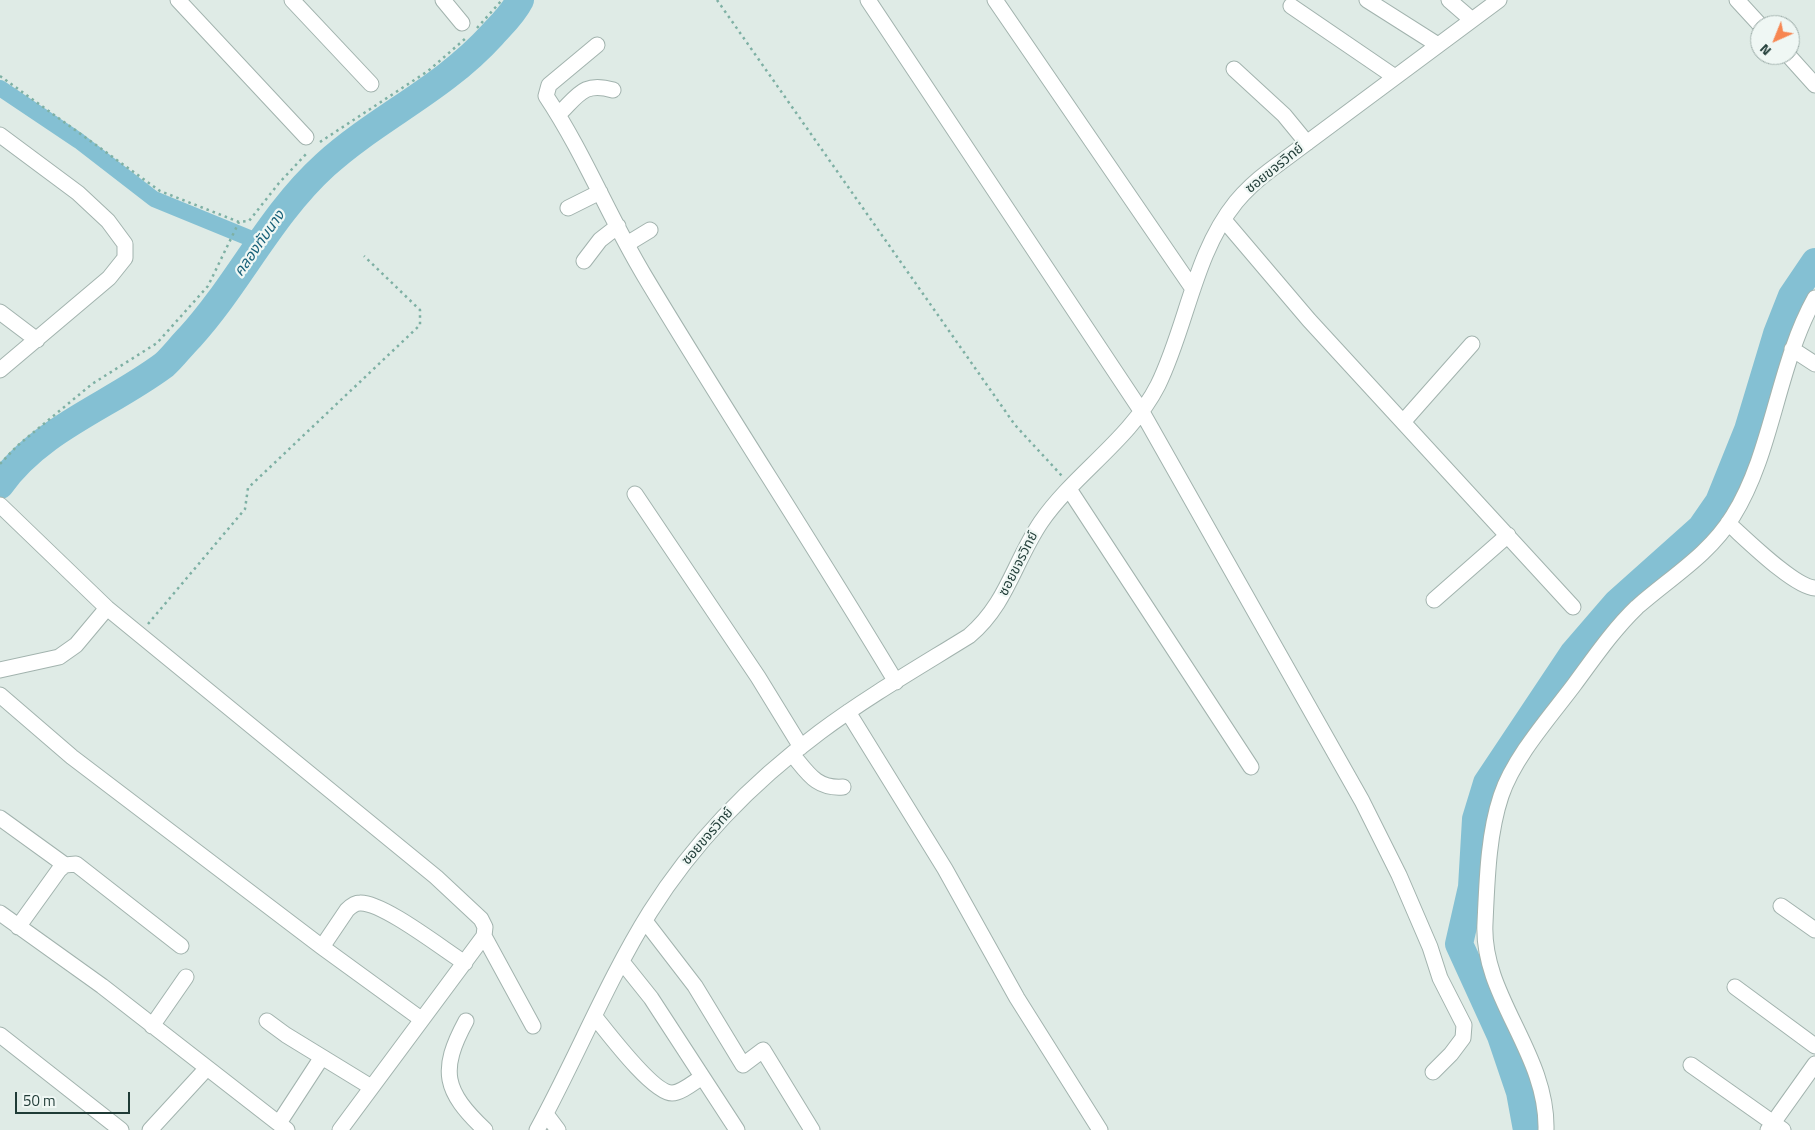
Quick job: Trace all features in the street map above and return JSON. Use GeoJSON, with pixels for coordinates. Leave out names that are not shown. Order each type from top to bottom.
{"type":"FeatureCollection","features":[{"type":"Feature","properties":{"kind":"street"},"geometry":{"type":"LineString","coordinates":[[178,0],[310,144]]}},
{"type":"Feature","properties":{"kind":"street"},"geometry":{"type":"LineString","coordinates":[[292,0],[371,84]]}},
{"type":"Feature","properties":{"kind":"street"},"geometry":{"type":"LineString","coordinates":[[444,0],[462,23]]}},
{"type":"Feature","properties":{"kind":"street"},"geometry":{"type":"LineString","coordinates":[[868,0],[1142,412],[1362,801],[1403,884],[1430,947],[1440,978],[1464,1025],[1463,1038],[1433,1072]]}},
{"type":"Feature","properties":{"kind":"street"},"geometry":{"type":"LineString","coordinates":[[995,0],[1193,289]]}},
{"type":"Feature","properties":{"kind":"street"},"geometry":{"type":"LineString","coordinates":[[1367,0],[1438,45]]}},
{"type":"Feature","properties":{"kind":"street"},"geometry":{"type":"LineString","coordinates":[[1449,0],[1472,20]]}},
{"type":"Feature","properties":{"kind":"street","name":"ซอยขจรวิทย์"},"geometry":{"type":"LineString","coordinates":[[537,1130],[645,921],[676,874],[705,838],[758,782],[797,751],[848,712],[969,636],[983,624],[996,608],[1041,521],[1142,412],[1170,359],[1193,289],[1224,220],[1250,187],[1499,0]]}},
{"type":"Feature","properties":{"kind":"street"},"geometry":{"type":"LineString","coordinates":[[1737,0],[1751,15]]}},
{"type":"Feature","properties":{"kind":"street"},"geometry":{"type":"LineString","coordinates":[[1291,6],[1395,78]]}},
{"type":"Feature","properties":{"kind":"street"},"geometry":{"type":"LineString","coordinates":[[597,45],[549,85],[546,96],[648,281],[836,582],[896,682]]}},
{"type":"Feature","properties":{"kind":"street"},"geometry":{"type":"LineString","coordinates":[[1797,65],[1815,85]]}},
{"type":"Feature","properties":{"kind":"street"},"geometry":{"type":"LineString","coordinates":[[1234,69],[1284,115],[1307,143]]}},
{"type":"Feature","properties":{"kind":"street"},"geometry":{"type":"LineString","coordinates":[[558,115],[587,88],[593,86],[613,90]]}},
{"type":"Feature","properties":{"kind":"street"},"geometry":{"type":"LineString","coordinates":[[0,135],[78,193],[108,221],[125,244],[125,258],[109,278],[0,370]]}},
{"type":"Feature","properties":{"kind":"street"},"geometry":{"type":"LineString","coordinates":[[568,208],[600,192]]}},
{"type":"Feature","properties":{"kind":"street"},"geometry":{"type":"LineString","coordinates":[[1224,220],[1309,320],[1573,607]]}},
{"type":"Feature","properties":{"kind":"street"},"geometry":{"type":"LineString","coordinates":[[584,260],[600,240],[618,226]]}},
{"type":"Feature","properties":{"kind":"street"},"geometry":{"type":"LineString","coordinates":[[627,244],[650,230]]}},
{"type":"Feature","properties":{"kind":"street"},"geometry":{"type":"LineString","coordinates":[[1546,1130],[1544,1099],[1538,1077],[1492,972],[1485,942],[1494,824],[1500,801],[1510,778],[1537,734],[1616,630],[1638,606],[1700,557],[1728,523],[1751,480],[1792,349],[1815,298]]}},
{"type":"Feature","properties":{"kind":"street"},"geometry":{"type":"LineString","coordinates":[[0,312],[37,340]]}},
{"type":"Feature","properties":{"kind":"street"},"geometry":{"type":"LineString","coordinates":[[1403,422],[1472,344]]}},
{"type":"Feature","properties":{"kind":"street"},"geometry":{"type":"LineString","coordinates":[[1792,349],[1815,364]]}},
{"type":"Feature","properties":{"kind":"street"},"geometry":{"type":"LineString","coordinates":[[1070,488],[1251,767]]}},
{"type":"Feature","properties":{"kind":"street"},"geometry":{"type":"LineString","coordinates":[[635,494],[758,677],[810,776],[821,785],[830,788],[843,787]]}},
{"type":"Feature","properties":{"kind":"street"},"geometry":{"type":"LineString","coordinates":[[0,505],[106,608],[436,877],[481,919],[484,927],[484,936],[533,1026]]}},
{"type":"Feature","properties":{"kind":"street"},"geometry":{"type":"LineString","coordinates":[[1728,523],[1761,553],[1797,581],[1815,588]]}},
{"type":"Feature","properties":{"kind":"street"},"geometry":{"type":"LineString","coordinates":[[1434,600],[1508,535]]}},
{"type":"Feature","properties":{"kind":"street"},"geometry":{"type":"LineString","coordinates":[[0,670],[59,656],[76,645],[106,608]]}},
{"type":"Feature","properties":{"kind":"street"},"geometry":{"type":"LineString","coordinates":[[0,695],[72,757],[171,830],[322,947],[421,1019]]}},
{"type":"Feature","properties":{"kind":"street"},"geometry":{"type":"LineString","coordinates":[[848,712],[945,869],[1017,998],[1100,1130]]}},
{"type":"Feature","properties":{"kind":"street"},"geometry":{"type":"LineString","coordinates":[[0,818],[65,865],[76,864],[181,946]]}},
{"type":"Feature","properties":{"kind":"street"},"geometry":{"type":"LineString","coordinates":[[18,927],[65,865]]}},
{"type":"Feature","properties":{"kind":"street"},"geometry":{"type":"LineString","coordinates":[[322,947],[347,910],[351,906],[360,903],[388,912],[465,963]]}},
{"type":"Feature","properties":{"kind":"street"},"geometry":{"type":"LineString","coordinates":[[1782,906],[1815,930]]}},
{"type":"Feature","properties":{"kind":"street"},"geometry":{"type":"LineString","coordinates":[[0,913],[102,986],[283,1127],[322,1057]]}},
{"type":"Feature","properties":{"kind":"street"},"geometry":{"type":"LineString","coordinates":[[645,921],[695,986],[743,1065],[763,1050],[812,1130]]}},
{"type":"Feature","properties":{"kind":"street"},"geometry":{"type":"LineString","coordinates":[[340,1130],[484,936]]}},
{"type":"Feature","properties":{"kind":"street"},"geometry":{"type":"LineString","coordinates":[[623,963],[651,998],[737,1130]]}},
{"type":"Feature","properties":{"kind":"street"},"geometry":{"type":"LineString","coordinates":[[152,1026],[186,977]]}},
{"type":"Feature","properties":{"kind":"street"},"geometry":{"type":"LineString","coordinates":[[1735,987],[1815,1046]]}},
{"type":"Feature","properties":{"kind":"street"},"geometry":{"type":"LineString","coordinates":[[595,1018],[636,1066],[658,1087],[667,1092],[674,1093],[702,1077]]}},
{"type":"Feature","properties":{"kind":"street"},"geometry":{"type":"LineString","coordinates":[[267,1021],[371,1086]]}},
{"type":"Feature","properties":{"kind":"street"},"geometry":{"type":"LineString","coordinates":[[466,1021],[456,1039],[449,1062],[449,1080],[452,1092],[484,1130]]}},
{"type":"Feature","properties":{"kind":"street"},"geometry":{"type":"LineString","coordinates":[[0,1035],[121,1130]]}},
{"type":"Feature","properties":{"kind":"street"},"geometry":{"type":"LineString","coordinates":[[1691,1065],[1775,1128],[1815,1064]]}},
{"type":"Feature","properties":{"kind":"street"},"geometry":{"type":"LineString","coordinates":[[150,1130],[207,1068]]}},
{"type":"Feature","properties":{"kind":"street"},"geometry":{"type":"LineString","coordinates":[[546,1114],[558,1130]]}},
{"type":"Feature","properties":{"kind":"path"},"geometry":{"type":"LineString","coordinates":[[0,76],[160,192],[239,222],[249,221],[310,144],[443,60],[490,15],[502,0]]}},
{"type":"Feature","properties":{"kind":"path"},"geometry":{"type":"LineString","coordinates":[[716,0],[1015,425],[1070,488]]}},
{"type":"Feature","properties":{"kind":"path"},"geometry":{"type":"LineString","coordinates":[[0,464],[17,446],[92,384],[157,343],[208,286],[239,222]]}},
{"type":"Feature","properties":{"kind":"path"},"geometry":{"type":"LineString","coordinates":[[139,634],[245,509],[248,488],[420,325],[420,310],[364,256]]}},
{"type":"Feature","properties":{"kind":"waterway","name":"คลองทับนาง"},"geometry":{"type":"LineString","coordinates":[[0,485],[17,465],[55,433],[143,380],[171,359],[208,316],[271,227],[305,185],[345,148],[431,88],[473,54],[507,19],[520,0]]}},
{"type":"Feature","properties":{"kind":"waterway"},"geometry":{"type":"LineString","coordinates":[[0,88],[79,141],[154,199],[259,242]]}},
{"type":"Feature","properties":{"kind":"waterway"},"geometry":{"type":"LineString","coordinates":[[1527,1130],[1520,1092],[1501,1036],[1459,944],[1472,887],[1476,819],[1487,783],[1573,654],[1617,603],[1701,528],[1719,502],[1748,430],[1777,334],[1792,296],[1815,262]]}}]}
